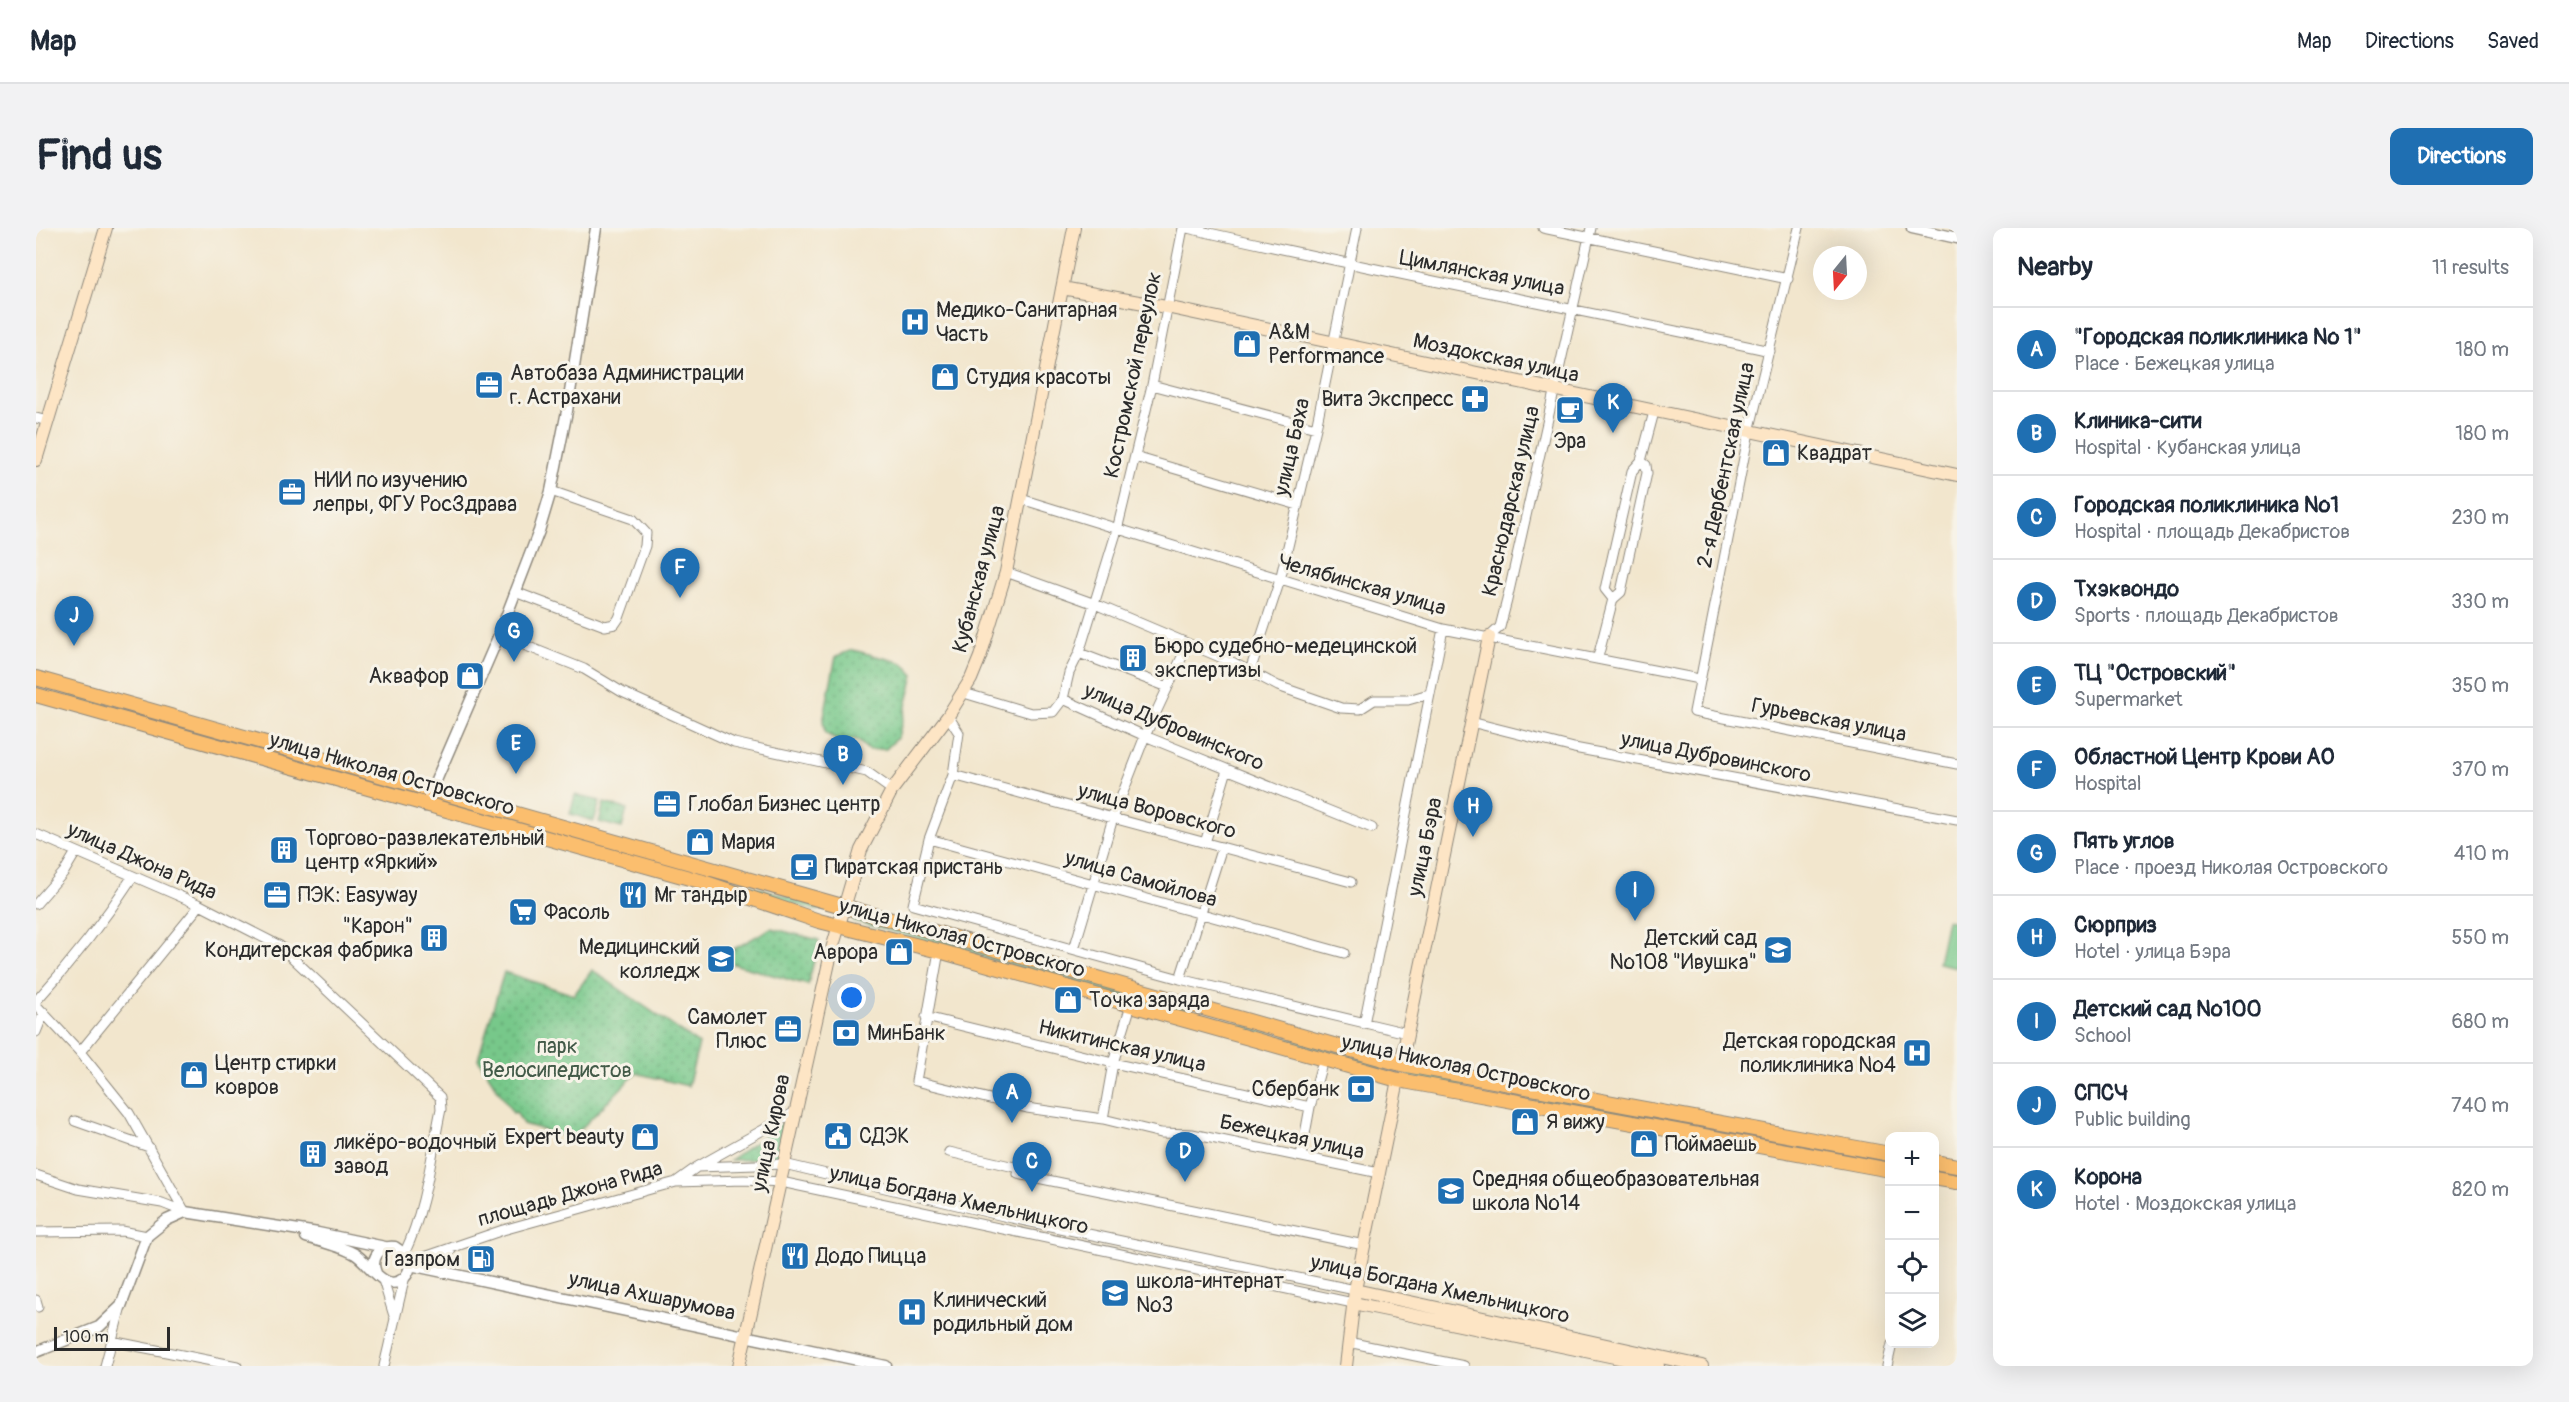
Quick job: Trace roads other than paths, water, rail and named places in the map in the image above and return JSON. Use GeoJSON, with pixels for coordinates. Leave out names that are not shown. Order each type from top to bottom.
{"type":"FeatureCollection","features":[{"type":"Feature","properties":{"kind":"main road"},"geometry":{"type":"LineString","coordinates":[[36,460],[42,420],[106,228]]}},
{"type":"Feature","properties":{"kind":"main road","name":"Кубанская улица"},"geometry":{"type":"LineString","coordinates":[[843,908],[861,850],[892,790],[948,716],[963,693],[980,657],[1006,572],[1074,228]]}},
{"type":"Feature","properties":{"kind":"main road","name":"Моздокская улица"},"geometry":{"type":"LineString","coordinates":[[1062,288],[1166,307],[1957,475]]}},
{"type":"Feature","properties":{"kind":"main road","name":"улица Бэра"},"geometry":{"type":"LineString","coordinates":[[1401,1064],[1489,637]]}},
{"type":"Feature","properties":{"kind":"main road"},"geometry":{"type":"LineString","coordinates":[[39,696],[41,680]]}},
{"type":"Feature","properties":{"kind":"main road","name":"улица Николая Островского"},"geometry":{"type":"LineString","coordinates":[[41,680],[431,792],[705,866],[843,908],[1401,1064],[1885,1153]]}},
{"type":"Feature","properties":{"kind":"main road","name":"улица Николая Островского"},"geometry":{"type":"LineString","coordinates":[[39,696],[425,806],[700,881],[819,921],[939,951],[1398,1080],[1885,1169]]}},
{"type":"Feature","properties":{"kind":"main road"},"geometry":{"type":"LineString","coordinates":[[700,881],[705,866]]}},
{"type":"Feature","properties":{"kind":"main road","name":"улица Кирова"},"geometry":{"type":"LineString","coordinates":[[739,1366],[843,908]]}},
{"type":"Feature","properties":{"kind":"main road"},"geometry":{"type":"LineString","coordinates":[[1346,1366],[1355,1290],[1401,1064]]}},
{"type":"Feature","properties":{"kind":"main road"},"geometry":{"type":"LineString","coordinates":[[1939,1163],[1957,1166]]}},
{"type":"Feature","properties":{"kind":"main road"},"geometry":{"type":"LineString","coordinates":[[1939,1179],[1957,1182]]}},
{"type":"Feature","properties":{"kind":"main road","name":"улица Богдана Хмельницкого"},"geometry":{"type":"LineString","coordinates":[[1355,1290],[1637,1357],[1658,1366]]}},
{"type":"Feature","properties":{"kind":"main road","name":"улица Богдана Хмельницкого"},"geometry":{"type":"LineString","coordinates":[[1353,1304],[1637,1357],[1702,1366]]}},
{"type":"Feature","properties":{"kind":"street"},"geometry":{"type":"LineString","coordinates":[[425,806],[499,635],[539,531],[551,491],[566,422],[596,228]]}},
{"type":"Feature","properties":{"kind":"street","name":"Цимлянская улица"},"geometry":{"type":"LineString","coordinates":[[1185,228],[1349,265],[1574,309],[1770,351]]}},
{"type":"Feature","properties":{"kind":"street","name":"Костромской переулок"},"geometry":{"type":"LineString","coordinates":[[1062,699],[1069,673],[1079,653],[1095,604],[1117,530],[1152,384],[1166,307],[1185,228]]}},
{"type":"Feature","properties":{"kind":"street","name":"улица Баха"},"geometry":{"type":"LineString","coordinates":[[1250,671],[1280,580],[1316,428],[1357,228]]}},
{"type":"Feature","properties":{"kind":"street"},"geometry":{"type":"LineString","coordinates":[[1543,228],[1590,233],[1788,279]]}},
{"type":"Feature","properties":{"kind":"street","name":"2-я Дербентская улица"},"geometry":{"type":"LineString","coordinates":[[1694,712],[1749,432],[1799,228]]}},
{"type":"Feature","properties":{"kind":"street"},"geometry":{"type":"LineString","coordinates":[[1912,228],[1957,238]]}},
{"type":"Feature","properties":{"kind":"street","name":"Краснодарская улица"},"geometry":{"type":"LineString","coordinates":[[1489,637],[1500,627],[1507,600],[1590,233]]}},
{"type":"Feature","properties":{"kind":"street"},"geometry":{"type":"LineString","coordinates":[[1152,384],[1316,428]]}},
{"type":"Feature","properties":{"kind":"street"},"geometry":{"type":"LineString","coordinates":[[1612,599],[1605,589],[1632,471],[1641,461],[1654,412]]}},
{"type":"Feature","properties":{"kind":"street"},"geometry":{"type":"LineString","coordinates":[[1135,457],[1298,505]]}},
{"type":"Feature","properties":{"kind":"street"},"geometry":{"type":"LineString","coordinates":[[1598,657],[1612,599],[1621,592],[1647,473],[1646,465],[1641,461]]}},
{"type":"Feature","properties":{"kind":"street"},"geometry":{"type":"LineString","coordinates":[[515,592],[605,626],[615,624],[645,546],[646,533],[633,519],[551,491]]}},
{"type":"Feature","properties":{"kind":"street","name":"Челябинская улица"},"geometry":{"type":"LineString","coordinates":[[1021,499],[1443,628],[1700,678]]}},
{"type":"Feature","properties":{"kind":"street"},"geometry":{"type":"LineString","coordinates":[[1006,572],[1095,604],[1250,671],[1278,686],[1341,708],[1360,709],[1374,700],[1408,700],[1429,694]]}},
{"type":"Feature","properties":{"kind":"street"},"geometry":{"type":"LineString","coordinates":[[1364,1024],[1443,628]]}},
{"type":"Feature","properties":{"kind":"street"},"geometry":{"type":"LineString","coordinates":[[499,635],[584,669],[622,692],[734,743],[867,772],[892,790]]}},
{"type":"Feature","properties":{"kind":"street"},"geometry":{"type":"LineString","coordinates":[[1074,949],[1113,818],[1145,736],[1188,644]]}},
{"type":"Feature","properties":{"kind":"street"},"geometry":{"type":"LineString","coordinates":[[1079,653],[1168,687]]}},
{"type":"Feature","properties":{"kind":"street","name":"улица Дубровинского"},"geometry":{"type":"LineString","coordinates":[[963,693],[1031,713],[1053,712],[1062,699],[1145,736],[1372,828]]}},
{"type":"Feature","properties":{"kind":"street","name":"Гурьевская улица"},"geometry":{"type":"LineString","coordinates":[[1694,712],[1957,764]]}},
{"type":"Feature","properties":{"kind":"street"},"geometry":{"type":"LineString","coordinates":[[948,716],[959,733],[953,775],[929,839],[913,905],[1180,979],[1407,1033]]}},
{"type":"Feature","properties":{"kind":"street","name":"улица Дубровинского"},"geometry":{"type":"LineString","coordinates":[[1471,722],[1574,748],[1957,820]]}},
{"type":"Feature","properties":{"kind":"street"},"geometry":{"type":"LineString","coordinates":[[1205,843],[1227,770]]}},
{"type":"Feature","properties":{"kind":"street","name":"улица Воровского"},"geometry":{"type":"LineString","coordinates":[[953,775],[1351,882]]}},
{"type":"Feature","properties":{"kind":"street","name":"улица Джона Рида"},"geometry":{"type":"LineString","coordinates":[[36,834],[200,905],[280,946],[440,1097],[441,1109],[408,1258]]}},
{"type":"Feature","properties":{"kind":"street","name":"улица Самойлова"},"geometry":{"type":"LineString","coordinates":[[929,839],[1344,953]]}},
{"type":"Feature","properties":{"kind":"street"},"geometry":{"type":"LineString","coordinates":[[1180,979],[1222,847]]}},
{"type":"Feature","properties":{"kind":"street"},"geometry":{"type":"LineString","coordinates":[[36,904],[64,872],[76,852]]}},
{"type":"Feature","properties":{"kind":"street"},"geometry":{"type":"LineString","coordinates":[[133,876],[95,931],[36,1003],[80,1052],[129,1113],[185,1212]]}},
{"type":"Feature","properties":{"kind":"street"},"geometry":{"type":"LineString","coordinates":[[80,1052],[200,905]]}},
{"type":"Feature","properties":{"kind":"street"},"geometry":{"type":"LineString","coordinates":[[926,1017],[939,951]]}},
{"type":"Feature","properties":{"kind":"street"},"geometry":{"type":"LineString","coordinates":[[1103,1119],[1113,1063],[1131,1005]]}},
{"type":"Feature","properties":{"kind":"street"},"geometry":{"type":"LineString","coordinates":[[36,1032],[44,1012]]}},
{"type":"Feature","properties":{"kind":"street","name":"Никитинская улица"},"geometry":{"type":"LineString","coordinates":[[926,1017],[1113,1063],[1310,1107]]}},
{"type":"Feature","properties":{"kind":"street","name":"Бежецкая улица"},"geometry":{"type":"LineString","coordinates":[[926,1017],[916,1082],[1027,1108],[1103,1119],[1161,1133],[1191,1134],[1380,1173]]}},
{"type":"Feature","properties":{"kind":"street"},"geometry":{"type":"LineString","coordinates":[[1301,1156],[1310,1107],[1323,1060]]}},
{"type":"Feature","properties":{"kind":"street","name":"площадь Джона Рида"},"geometry":{"type":"LineString","coordinates":[[408,1258],[676,1182],[697,1167],[795,1112]]}},
{"type":"Feature","properties":{"kind":"street"},"geometry":{"type":"LineString","coordinates":[[75,1121],[149,1147]]}},
{"type":"Feature","properties":{"kind":"street"},"geometry":{"type":"LineString","coordinates":[[949,1152],[1019,1171],[1364,1245]]}},
{"type":"Feature","properties":{"kind":"street","name":"улица Богдана Хмельницкого"},"geometry":{"type":"LineString","coordinates":[[697,1167],[784,1164],[1035,1223],[1355,1290]]}},
{"type":"Feature","properties":{"kind":"street"},"geometry":{"type":"LineString","coordinates":[[36,1175],[78,1189],[162,1203],[185,1212],[230,1218],[286,1230],[318,1233],[385,1247],[395,1246],[408,1258],[384,1366]]}},
{"type":"Feature","properties":{"kind":"street","name":"улица Богдана Хмельницкого"},"geometry":{"type":"LineString","coordinates":[[676,1182],[744,1180],[781,1182],[1353,1304]]}},
{"type":"Feature","properties":{"kind":"street"},"geometry":{"type":"LineString","coordinates":[[105,1366],[120,1306],[147,1236],[167,1220],[185,1212]]}},
{"type":"Feature","properties":{"kind":"street"},"geometry":{"type":"LineString","coordinates":[[286,1230],[353,1253],[379,1277],[395,1282],[405,1276]]}},
{"type":"Feature","properties":{"kind":"street"},"geometry":{"type":"LineString","coordinates":[[36,1232],[122,1231],[147,1236]]}},
{"type":"Feature","properties":{"kind":"street"},"geometry":{"type":"LineString","coordinates":[[385,1247],[376,1256],[374,1268],[395,1319]]}},
{"type":"Feature","properties":{"kind":"street"},"geometry":{"type":"LineString","coordinates":[[446,1272],[445,1259],[449,1248]]}},
{"type":"Feature","properties":{"kind":"street","name":"улица Ахшарумова"},"geometry":{"type":"LineString","coordinates":[[408,1258],[446,1272],[886,1366]]}},
{"type":"Feature","properties":{"kind":"street"},"geometry":{"type":"LineString","coordinates":[[36,1352],[99,1327],[120,1306]]}},
{"type":"Feature","properties":{"kind":"street"},"geometry":{"type":"LineString","coordinates":[[111,1341],[237,1366]]}},
{"type":"Feature","properties":{"kind":"street"},"geometry":{"type":"LineString","coordinates":[[1348,1342],[1464,1366]]}},
{"type":"Feature","properties":{"kind":"street"},"geometry":{"type":"LineString","coordinates":[[1887,1366],[1891,1348]]}},
{"type":"Feature","properties":{"kind":"place","name":"Медико-Санитарная Часть"},"geometry":{"type":"Point","coordinates":[915,322]}},
{"type":"Feature","properties":{"kind":"place","name":"A&M Performance"},"geometry":{"type":"Point","coordinates":[1247,344]}},
{"type":"Feature","properties":{"kind":"place","name":"Студия красоты"},"geometry":{"type":"Point","coordinates":[945,377]}},
{"type":"Feature","properties":{"kind":"place","name":"Автобаза Администрации г. Астрахани"},"geometry":{"type":"Point","coordinates":[489,385]}},
{"type":"Feature","properties":{"kind":"place","name":"Вита Экспресс"},"geometry":{"type":"Point","coordinates":[1475,399]}},
{"type":"Feature","properties":{"kind":"place","name":"Эра"},"geometry":{"type":"Point","coordinates":[1570,410]}},
{"type":"Feature","properties":{"kind":"place","name":"Корона"},"geometry":{"type":"Point","coordinates":[1613,433]}},
{"type":"Feature","properties":{"kind":"place","name":"Квадрат"},"geometry":{"type":"Point","coordinates":[1776,453]}},
{"type":"Feature","properties":{"kind":"place","name":"НИИ по изучению лепры, ФГУ РосЗдрава"},"geometry":{"type":"Point","coordinates":[292,492]}},
{"type":"Feature","properties":{"kind":"place","name":"Областной Центр Крови АО"},"geometry":{"type":"Point","coordinates":[680,598]}},
{"type":"Feature","properties":{"kind":"place","name":"СПСЧ"},"geometry":{"type":"Point","coordinates":[74,646]}},
{"type":"Feature","properties":{"kind":"place","name":"Бюро судебно-медецинской экспертизы"},"geometry":{"type":"Point","coordinates":[1133,658]}},
{"type":"Feature","properties":{"kind":"place","name":"Пять углов"},"geometry":{"type":"Point","coordinates":[514,662]}},
{"type":"Feature","properties":{"kind":"place","name":"Аквафор"},"geometry":{"type":"Point","coordinates":[470,676]}},
{"type":"Feature","properties":{"kind":"place","name":"ТЦ \"Островский\""},"geometry":{"type":"Point","coordinates":[516,774]}},
{"type":"Feature","properties":{"kind":"place","name":"Клиника-сити"},"geometry":{"type":"Point","coordinates":[843,785]}},
{"type":"Feature","properties":{"kind":"place","name":"Глобал Бизнес центр"},"geometry":{"type":"Point","coordinates":[667,804]}},
{"type":"Feature","properties":{"kind":"place","name":"Сюрприз"},"geometry":{"type":"Point","coordinates":[1473,837]}},
{"type":"Feature","properties":{"kind":"place","name":"Мария"},"geometry":{"type":"Point","coordinates":[700,842]}},
{"type":"Feature","properties":{"kind":"place","name":"Торгово-развлекательный центр «Яркий»"},"geometry":{"type":"Point","coordinates":[284,850]}},
{"type":"Feature","properties":{"kind":"place","name":"Пиратская пристань"},"geometry":{"type":"Point","coordinates":[804,867]}},
{"type":"Feature","properties":{"kind":"place","name":"ПЭК: Easyway"},"geometry":{"type":"Point","coordinates":[277,895]}},
{"type":"Feature","properties":{"kind":"place","name":"Мг тандыр"},"geometry":{"type":"Point","coordinates":[633,895]}},
{"type":"Feature","properties":{"kind":"place","name":"Фасоль"},"geometry":{"type":"Point","coordinates":[523,912]}},
{"type":"Feature","properties":{"kind":"place","name":"Детский сад №100"},"geometry":{"type":"Point","coordinates":[1635,921]}},
{"type":"Feature","properties":{"kind":"place","name":"\"Карон\" Кондитерская фабрика"},"geometry":{"type":"Point","coordinates":[434,938]}},
{"type":"Feature","properties":{"kind":"place","name":"Детский сад №108 \"Ивушка\""},"geometry":{"type":"Point","coordinates":[1778,950]}},
{"type":"Feature","properties":{"kind":"place","name":"Аврора"},"geometry":{"type":"Point","coordinates":[899,952]}},
{"type":"Feature","properties":{"kind":"place","name":"Медицинский колледж"},"geometry":{"type":"Point","coordinates":[721,959]}},
{"type":"Feature","properties":{"kind":"place","name":"Точка заряда"},"geometry":{"type":"Point","coordinates":[1068,1000]}},
{"type":"Feature","properties":{"kind":"place","name":"Самолет Плюс"},"geometry":{"type":"Point","coordinates":[788,1029]}},
{"type":"Feature","properties":{"kind":"place","name":"МинБанк"},"geometry":{"type":"Point","coordinates":[846,1033]}},
{"type":"Feature","properties":{"kind":"place","name":"Детская городская поликлиника №4"},"geometry":{"type":"Point","coordinates":[1917,1053]}},
{"type":"Feature","properties":{"kind":"place","name":"Центр стирки ковров"},"geometry":{"type":"Point","coordinates":[194,1075]}},
{"type":"Feature","properties":{"kind":"place","name":"Сбербанк"},"geometry":{"type":"Point","coordinates":[1361,1089]}},
{"type":"Feature","properties":{"kind":"place","name":"Я вижу"},"geometry":{"type":"Point","coordinates":[1525,1122]}},
{"type":"Feature","properties":{"kind":"place","name":"\"Городская поликлиника № 1\""},"geometry":{"type":"Point","coordinates":[1012,1123]}},
{"type":"Feature","properties":{"kind":"place","name":"СДЭК"},"geometry":{"type":"Point","coordinates":[838,1136]}},
{"type":"Feature","properties":{"kind":"place","name":"Expert beauty"},"geometry":{"type":"Point","coordinates":[645,1137]}},
{"type":"Feature","properties":{"kind":"place","name":"Поймаешь"},"geometry":{"type":"Point","coordinates":[1644,1144]}},
{"type":"Feature","properties":{"kind":"place","name":"ликёро-водочный завод"},"geometry":{"type":"Point","coordinates":[313,1154]}},
{"type":"Feature","properties":{"kind":"place","name":"Тхэквондо"},"geometry":{"type":"Point","coordinates":[1185,1182]}},
{"type":"Feature","properties":{"kind":"place","name":"Средняя общеобразовательная школа №14"},"geometry":{"type":"Point","coordinates":[1451,1191]}},
{"type":"Feature","properties":{"kind":"place","name":"Городская поликлиника №1"},"geometry":{"type":"Point","coordinates":[1032,1192]}},
{"type":"Feature","properties":{"kind":"place","name":"Додо Пицца"},"geometry":{"type":"Point","coordinates":[795,1256]}},
{"type":"Feature","properties":{"kind":"place","name":"Газпром"},"geometry":{"type":"Point","coordinates":[481,1259]}},
{"type":"Feature","properties":{"kind":"place","name":"школа-интернат №3"},"geometry":{"type":"Point","coordinates":[1115,1293]}},
{"type":"Feature","properties":{"kind":"place","name":"Клинический родильный дом"},"geometry":{"type":"Point","coordinates":[912,1312]}},
{"type":"Feature","properties":{"kind":"park label","name":"парк Велосипедистов"},"geometry":{"type":"Point","coordinates":[557,1058]}}]}
